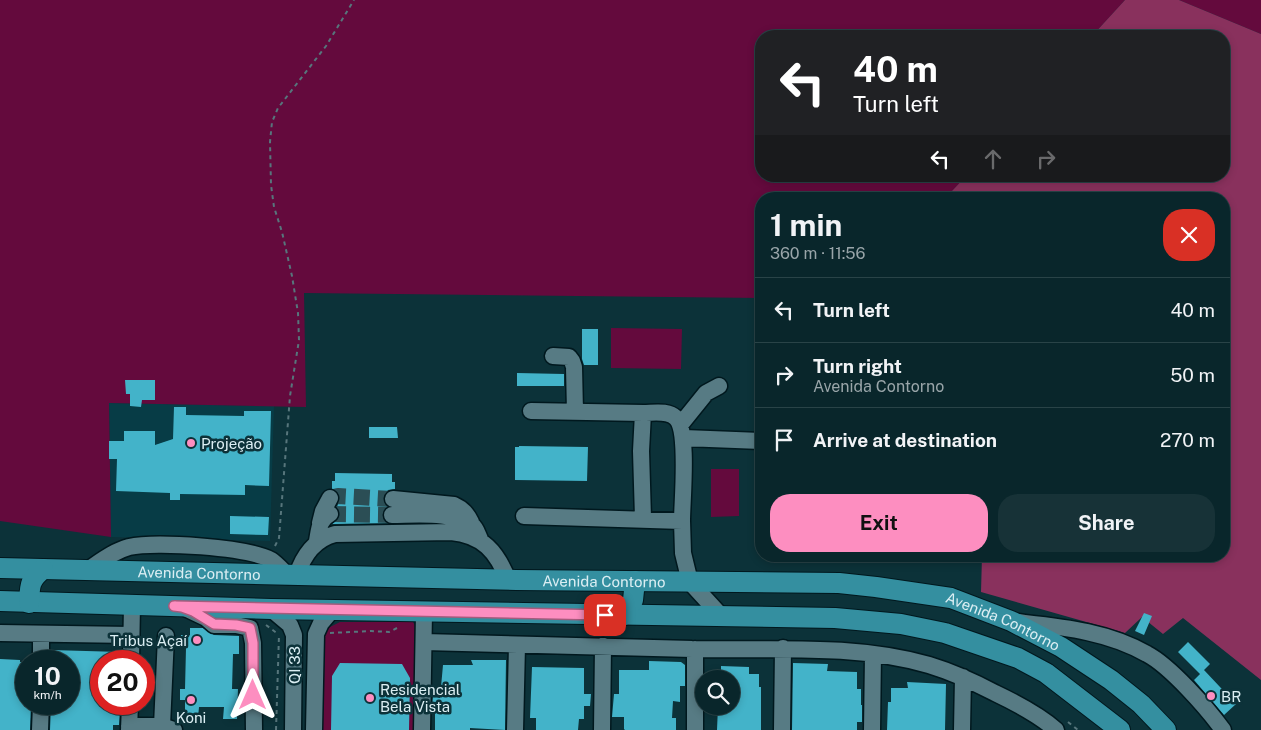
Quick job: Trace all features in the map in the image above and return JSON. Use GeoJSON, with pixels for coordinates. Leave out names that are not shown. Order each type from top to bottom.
{"type":"FeatureCollection","features":[{"type":"Feature","properties":{"kind":"main road","name":"Avenida Contorno"},"geometry":{"type":"LineString","coordinates":[[0,568],[512,580],[839,583],[901,590],[951,598],[1006,619],[1061,646],[1112,680],[1141,704],[1166,730]]}},
{"type":"Feature","properties":{"kind":"main road"},"geometry":{"type":"LineString","coordinates":[[29,603],[30,582],[43,569]]}},
{"type":"Feature","properties":{"kind":"main road"},"geometry":{"type":"LineString","coordinates":[[509,613],[516,604],[520,590],[512,580]]}},
{"type":"Feature","properties":{"kind":"main road"},"geometry":{"type":"LineString","coordinates":[[624,615],[633,600],[635,581]]}},
{"type":"Feature","properties":{"kind":"main road"},"geometry":{"type":"LineString","coordinates":[[761,617],[777,602],[778,590],[776,583]]}},
{"type":"Feature","properties":{"kind":"main road","name":"Avenida Contorno"},"geometry":{"type":"LineString","coordinates":[[0,602],[174,606],[273,617],[332,610],[835,618],[901,624],[945,633],[1018,658],[1046,673],[1120,730]]}},
{"type":"Feature","properties":{"kind":"main road"},"geometry":{"type":"LineString","coordinates":[[988,647],[985,635],[986,627],[996,617],[1006,619]]}},
{"type":"Feature","properties":{"kind":"street"},"geometry":{"type":"LineString","coordinates":[[553,356],[569,356],[572,360],[574,367],[575,412]]}},
{"type":"Feature","properties":{"kind":"street"},"geometry":{"type":"LineString","coordinates":[[682,431],[706,393],[719,386]]}},
{"type":"Feature","properties":{"kind":"street"},"geometry":{"type":"LineString","coordinates":[[531,411],[666,413],[676,417],[682,431],[683,553],[690,582],[722,617]]}},
{"type":"Feature","properties":{"kind":"street"},"geometry":{"type":"LineString","coordinates":[[643,413],[641,451],[643,518]]}},
{"type":"Feature","properties":{"kind":"street"},"geometry":{"type":"LineString","coordinates":[[682,431],[755,440]]}},
{"type":"Feature","properties":{"kind":"street"},"geometry":{"type":"LineString","coordinates":[[393,507],[449,516],[474,526],[482,541],[502,563],[512,580]]}},
{"type":"Feature","properties":{"kind":"street"},"geometry":{"type":"LineString","coordinates":[[88,569],[112,554],[128,548],[168,544],[247,552],[271,560],[293,575],[317,541],[327,512]]}},
{"type":"Feature","properties":{"kind":"street"},"geometry":{"type":"LineString","coordinates":[[524,516],[643,518],[682,521]]}},
{"type":"Feature","properties":{"kind":"street"},"geometry":{"type":"LineString","coordinates":[[317,541],[328,536],[343,533],[452,532],[470,535],[482,541]]}},
{"type":"Feature","properties":{"kind":"street"},"geometry":{"type":"LineString","coordinates":[[131,650],[132,605]]}},
{"type":"Feature","properties":{"kind":"street"},"geometry":{"type":"LineString","coordinates":[[174,606],[193,611],[214,624],[250,628],[253,643],[254,730]]}},
{"type":"Feature","properties":{"kind":"street","name":"QI 33"},"geometry":{"type":"LineString","coordinates":[[314,722],[316,634],[321,623],[332,610]]}},
{"type":"Feature","properties":{"kind":"street"},"geometry":{"type":"LineString","coordinates":[[422,730],[424,612]]}},
{"type":"Feature","properties":{"kind":"street","name":"QI 33"},"geometry":{"type":"LineString","coordinates":[[273,617],[290,625],[294,636],[293,730]]}},
{"type":"Feature","properties":{"kind":"street"},"geometry":{"type":"LineString","coordinates":[[1006,619],[1077,629],[1106,637],[1148,654],[1177,679],[1223,730]]}},
{"type":"Feature","properties":{"kind":"street"},"geometry":{"type":"LineString","coordinates":[[0,633],[131,635]]}},
{"type":"Feature","properties":{"kind":"street"},"geometry":{"type":"LineString","coordinates":[[41,634],[41,650]]}},
{"type":"Feature","properties":{"kind":"street"},"geometry":{"type":"LineString","coordinates":[[130,715],[129,728],[162,728],[166,636]]}},
{"type":"Feature","properties":{"kind":"street"},"geometry":{"type":"LineString","coordinates":[[424,642],[695,649],[783,648],[873,654],[902,658],[930,665],[963,677],[1008,699],[1052,728]]}},
{"type":"Feature","properties":{"kind":"street"},"geometry":{"type":"LineString","coordinates":[[515,730],[518,645]]}},
{"type":"Feature","properties":{"kind":"street"},"geometry":{"type":"LineString","coordinates":[[602,730],[604,646]]}},
{"type":"Feature","properties":{"kind":"street"},"geometry":{"type":"LineString","coordinates":[[782,730],[783,648]]}},
{"type":"Feature","properties":{"kind":"street"},"geometry":{"type":"LineString","coordinates":[[695,649],[695,730]]}},
{"type":"Feature","properties":{"kind":"street"},"geometry":{"type":"LineString","coordinates":[[872,730],[873,654]]}},
{"type":"Feature","properties":{"kind":"street"},"geometry":{"type":"LineString","coordinates":[[962,730],[963,677]]}},
{"type":"Feature","properties":{"kind":"street"},"geometry":{"type":"LineString","coordinates":[[294,713],[314,722]]}},
{"type":"Feature","properties":{"kind":"street"},"geometry":{"type":"LineString","coordinates":[[40,730],[41,715]]}},
{"type":"Feature","properties":{"kind":"path"},"geometry":{"type":"LineString","coordinates":[[258,555],[274,547],[279,538],[290,396],[299,340],[298,313],[292,276],[274,207],[271,185],[270,142],[272,122],[278,108],[326,46],[354,0]]}},
{"type":"Feature","properties":{"kind":"path"},"geometry":{"type":"LineString","coordinates":[[273,617],[279,635],[276,730]]}},
{"type":"Feature","properties":{"kind":"shaded area"},"geometry":{"type":"Polygon","coordinates":[[[0,0],[1125,0],[1098,30],[755,30],[755,182],[960,182],[951,192],[755,192],[755,298],[304,293],[306,407],[109,403],[111,537],[0,521],[0,0]]]}},
{"type":"Feature","properties":{"kind":"shaded area"},"geometry":{"type":"Polygon","coordinates":[[[1125,0],[1179,0],[1261,34],[1261,680],[1183,618],[1163,634],[1142,617],[1125,633],[981,592],[982,562],[1230,562],[1230,192],[951,192],[960,182],[1230,182],[1230,30],[1098,30],[1125,0]]]}},
{"type":"Feature","properties":{"kind":"shaded area"},"geometry":{"type":"Polygon","coordinates":[[[1179,0],[1261,0],[1261,34],[1179,0]]]}},
{"type":"Feature","properties":{"kind":"shaded area"},"geometry":{"type":"Polygon","coordinates":[[[611,328],[682,329],[681,369],[611,368],[611,328]]]}},
{"type":"Feature","properties":{"kind":"shaded area","name":"Projeção"},"geometry":{"type":"Polygon","coordinates":[[[109,403],[274,406],[270,541],[111,537],[109,403]]]}},
{"type":"Feature","properties":{"kind":"shaded area"},"geometry":{"type":"Polygon","coordinates":[[[711,469],[739,469],[739,516],[711,517],[711,469]]]}},
{"type":"Feature","properties":{"kind":"shaded area"},"geometry":{"type":"Polygon","coordinates":[[[340,622],[413,622],[419,633],[416,730],[321,730],[322,649],[326,629],[340,622]]]}},
{"type":"Feature","properties":{"kind":"building"},"geometry":{"type":"Polygon","coordinates":[[[582,329],[598,329],[598,365],[584,365],[582,359],[582,329]]]}},
{"type":"Feature","properties":{"kind":"building"},"geometry":{"type":"Polygon","coordinates":[[[517,373],[564,374],[564,386],[517,386],[517,373]]]}},
{"type":"Feature","properties":{"kind":"building"},"geometry":{"type":"Polygon","coordinates":[[[125,380],[155,380],[155,400],[142,400],[141,407],[130,406],[130,394],[126,394],[125,380]]]}},
{"type":"Feature","properties":{"kind":"building"},"geometry":{"type":"Polygon","coordinates":[[[174,407],[186,407],[186,415],[244,416],[244,411],[271,411],[269,486],[245,485],[245,495],[180,494],[180,500],[170,500],[170,493],[116,491],[117,459],[109,459],[109,441],[124,441],[124,431],[155,431],[155,445],[173,439],[174,407]]]}},
{"type":"Feature","properties":{"kind":"building"},"geometry":{"type":"Polygon","coordinates":[[[369,427],[397,427],[398,438],[369,438],[369,427]]]}},
{"type":"Feature","properties":{"kind":"building"},"geometry":{"type":"Polygon","coordinates":[[[515,447],[588,447],[587,481],[515,480],[515,447]]]}},
{"type":"Feature","properties":{"kind":"building"},"geometry":{"type":"Polygon","coordinates":[[[335,473],[392,474],[392,482],[395,482],[395,489],[388,490],[383,498],[387,507],[383,511],[382,516],[386,523],[332,524],[338,519],[340,514],[337,507],[340,498],[339,493],[332,489],[335,473]]]}},
{"type":"Feature","properties":{"kind":"building"},"geometry":{"type":"Polygon","coordinates":[[[230,516],[269,517],[268,535],[230,534],[230,516]]]}},
{"type":"Feature","properties":{"kind":"building"},"geometry":{"type":"Polygon","coordinates":[[[1144,613],[1152,616],[1144,635],[1135,631],[1144,613]]]}},
{"type":"Feature","properties":{"kind":"building"},"geometry":{"type":"Polygon","coordinates":[[[190,628],[203,628],[214,635],[239,636],[239,654],[233,654],[232,689],[238,689],[237,719],[223,719],[224,707],[199,707],[198,718],[185,718],[185,700],[180,700],[180,689],[185,689],[186,648],[180,648],[181,635],[190,635],[190,628]]]}},
{"type":"Feature","properties":{"kind":"building"},"geometry":{"type":"Polygon","coordinates":[[[1188,642],[1210,664],[1200,674],[1178,652],[1188,642]]]}},
{"type":"Feature","properties":{"kind":"building"},"geometry":{"type":"Polygon","coordinates":[[[80,651],[90,651],[90,715],[120,715],[119,725],[113,725],[113,730],[50,730],[51,715],[80,715],[80,651]]]}},
{"type":"Feature","properties":{"kind":"building"},"geometry":{"type":"Polygon","coordinates":[[[0,659],[15,660],[15,715],[31,715],[30,730],[0,730],[0,659]]]}},
{"type":"Feature","properties":{"kind":"building"},"geometry":{"type":"Polygon","coordinates":[[[471,660],[506,660],[505,730],[470,728],[470,730],[435,730],[435,708],[432,708],[433,697],[440,698],[443,665],[473,665],[471,660]]]}},
{"type":"Feature","properties":{"kind":"building"},"geometry":{"type":"Polygon","coordinates":[[[649,661],[681,662],[685,665],[685,686],[680,686],[680,702],[673,701],[672,718],[676,718],[676,730],[625,730],[624,717],[612,717],[614,694],[619,694],[619,670],[649,670],[649,661]]]}},
{"type":"Feature","properties":{"kind":"building","name":"Residencial Bela Vista"},"geometry":{"type":"Polygon","coordinates":[[[340,663],[402,664],[410,678],[409,730],[331,730],[332,676],[340,663]]]}},
{"type":"Feature","properties":{"kind":"building"},"geometry":{"type":"Polygon","coordinates":[[[793,663],[828,664],[827,671],[857,672],[857,689],[861,689],[862,722],[857,722],[857,730],[792,730],[793,663]]]}},
{"type":"Feature","properties":{"kind":"building"},"geometry":{"type":"Polygon","coordinates":[[[721,666],[749,667],[749,674],[759,674],[759,687],[761,687],[761,730],[717,730],[718,715],[740,715],[740,670],[721,670],[721,666]]]}},
{"type":"Feature","properties":{"kind":"building"},"geometry":{"type":"Polygon","coordinates":[[[532,667],[584,668],[584,694],[591,694],[590,706],[584,706],[584,719],[579,719],[578,730],[536,730],[536,718],[530,718],[532,667]]]}},
{"type":"Feature","properties":{"kind":"building"},"geometry":{"type":"Polygon","coordinates":[[[1204,670],[1236,704],[1224,715],[1194,680],[1204,670]]]}},
{"type":"Feature","properties":{"kind":"building"},"geometry":{"type":"Polygon","coordinates":[[[907,682],[946,684],[945,730],[887,730],[888,702],[891,702],[891,688],[908,688],[907,682]]]}},
{"type":"Feature","properties":{"kind":"tunnel"},"geometry":{"type":"LineString","coordinates":[[330,498],[338,496],[393,499]]}},
{"type":"Feature","properties":{"kind":"tunnel"},"geometry":{"type":"LineString","coordinates":[[330,514],[392,515]]}},
{"type":"Feature","properties":{"kind":"place","name":"Projeção"},"geometry":{"type":"Point","coordinates":[191,443]}},
{"type":"Feature","properties":{"kind":"place","name":"Tribus Açaí"},"geometry":{"type":"Point","coordinates":[197,640]}},
{"type":"Feature","properties":{"kind":"place","name":"BR"},"geometry":{"type":"Point","coordinates":[1211,696]}},
{"type":"Feature","properties":{"kind":"place","name":"Residencial Bela Vista"},"geometry":{"type":"Point","coordinates":[370,698]}},
{"type":"Feature","properties":{"kind":"place","name":"Koni"},"geometry":{"type":"Point","coordinates":[191,700]}},
{"type":"Feature","properties":{"kind":"route"},"geometry":{"type":"LineString","coordinates":[[253,695],[253,643],[250,628],[214,624],[193,611],[174,606],[605,615]]}}]}
